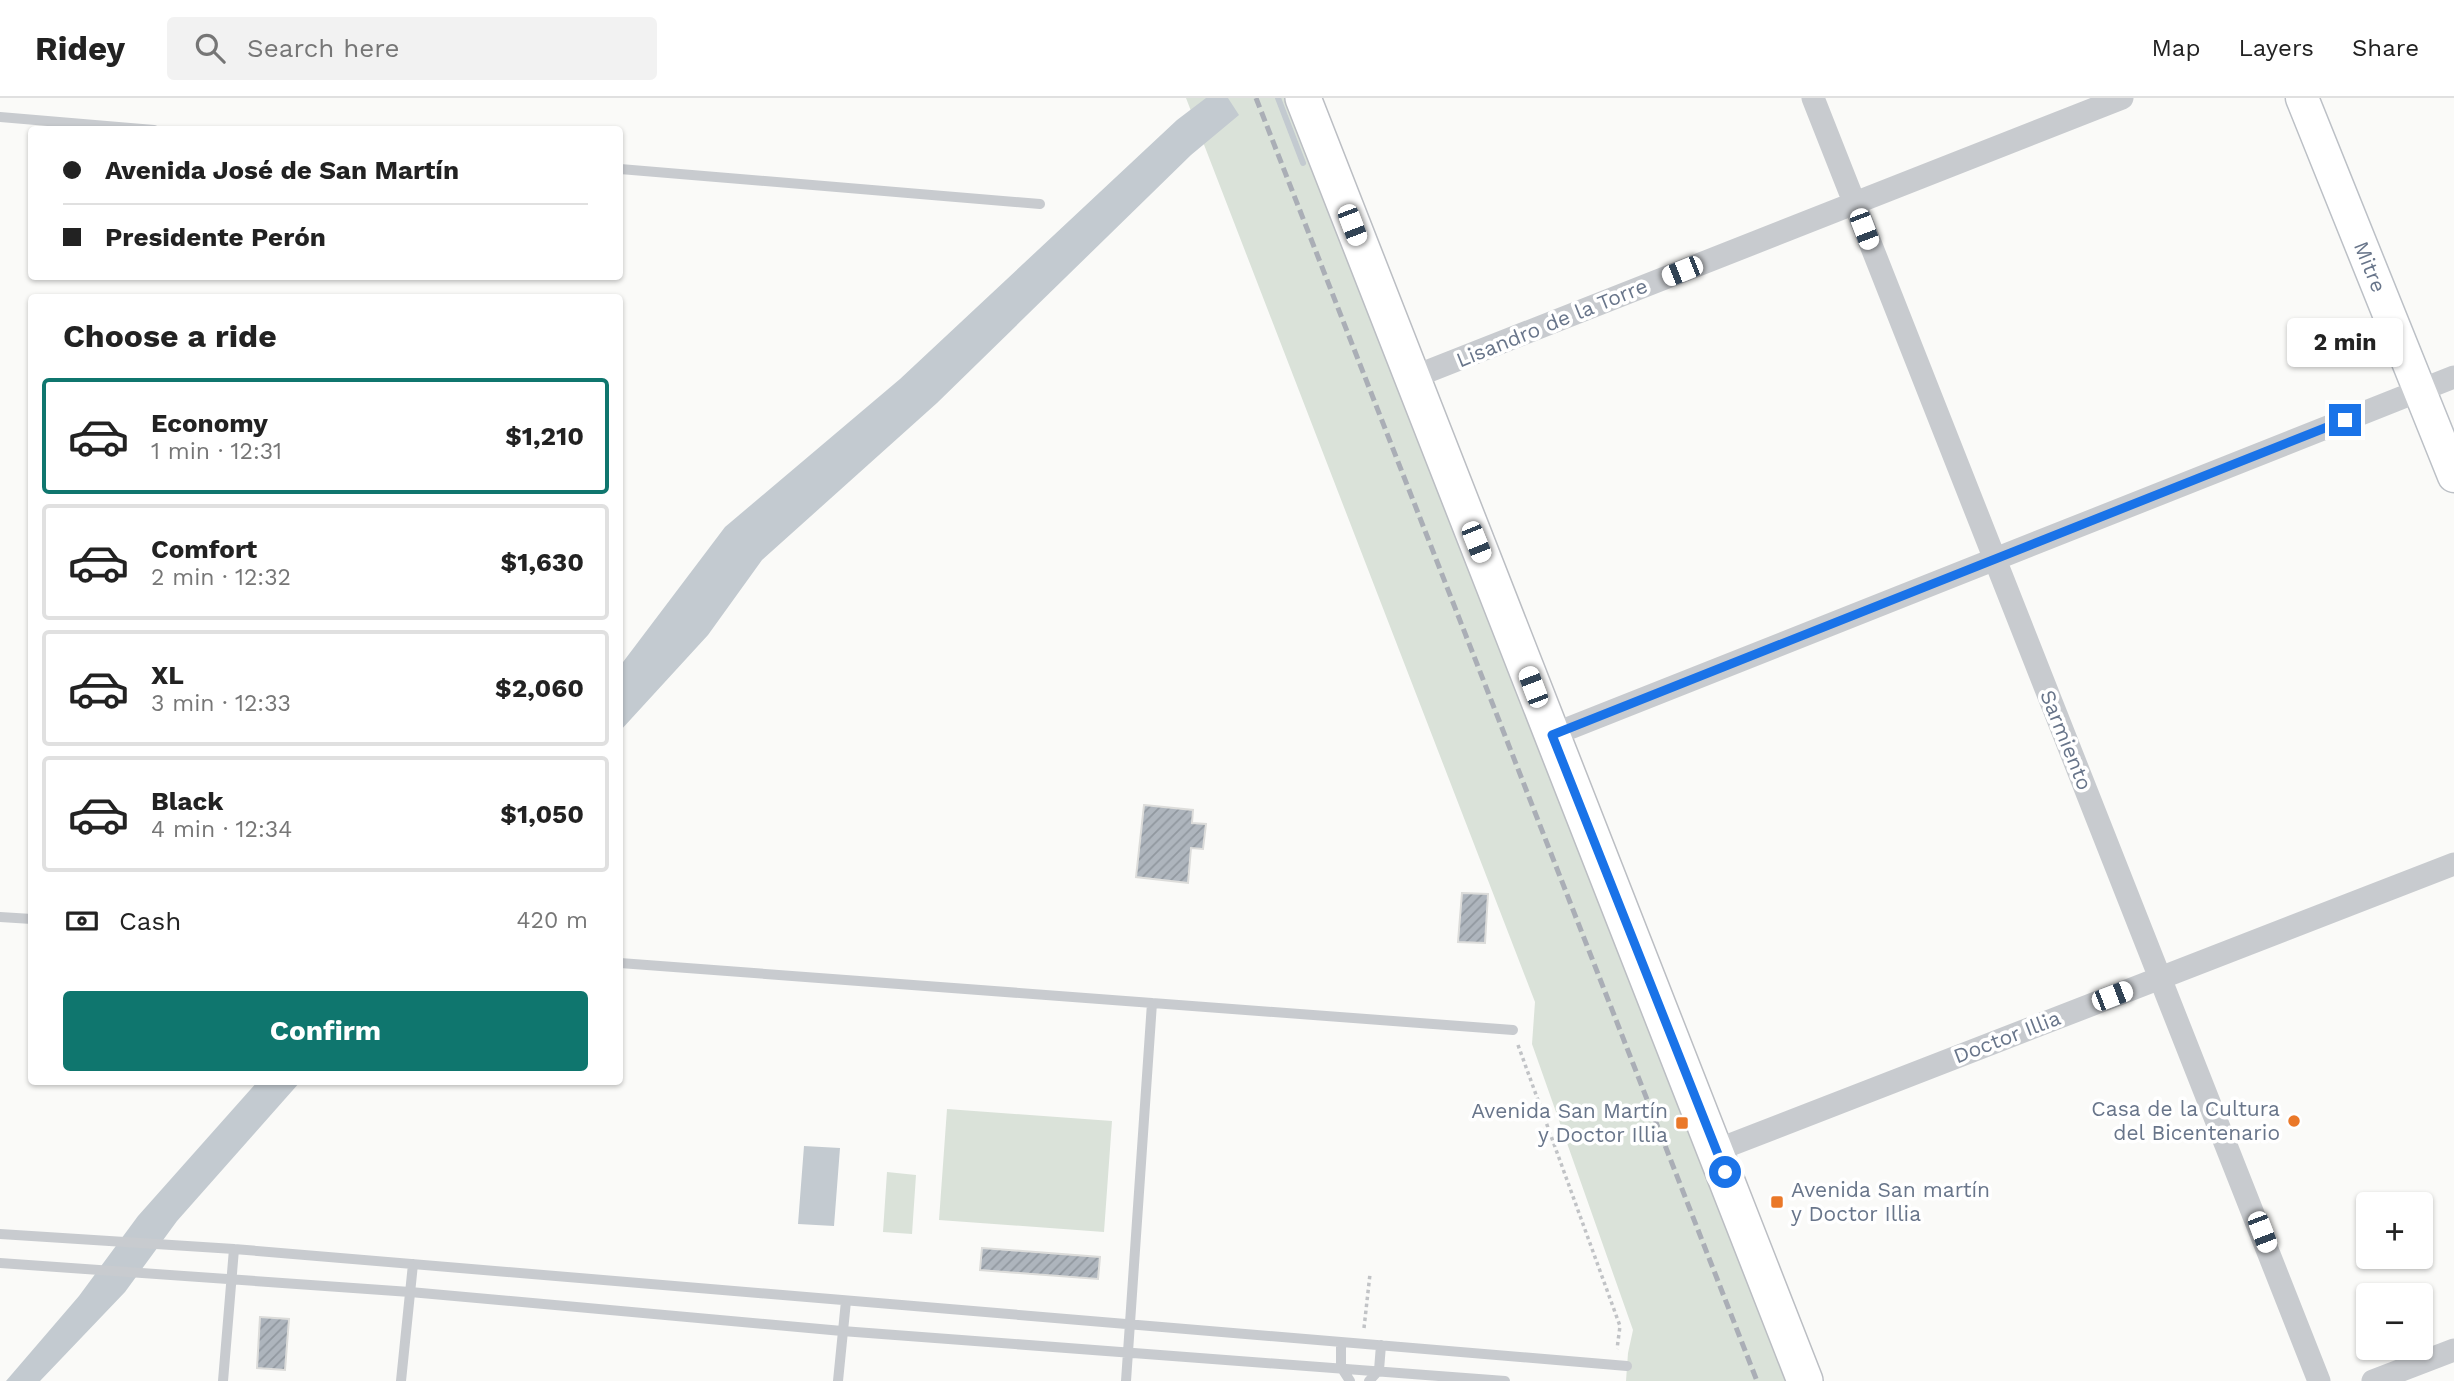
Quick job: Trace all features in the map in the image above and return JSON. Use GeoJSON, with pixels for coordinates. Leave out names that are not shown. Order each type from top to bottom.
{"type":"FeatureCollection","features":[{"type":"Feature","properties":{"kind":"main road"},"geometry":{"type":"LineString","coordinates":[[1303,98],[1717,1150],[1805,1381]]}},
{"type":"Feature","properties":{"kind":"street","name":"Sarmiento"},"geometry":{"type":"LineString","coordinates":[[1813,98],[2319,1381]]}},
{"type":"Feature","properties":{"kind":"street","name":"Lisandro de la Torre"},"geometry":{"type":"LineString","coordinates":[[1411,378],[2122,98]]}},
{"type":"Feature","properties":{"kind":"street","name":"Mitre"},"geometry":{"type":"LineString","coordinates":[[2302,98],[2454,476]]}},
{"type":"Feature","properties":{"kind":"street"},"geometry":{"type":"LineString","coordinates":[[1552,735],[2454,377]]}},
{"type":"Feature","properties":{"kind":"street","name":"Doctor Illia"},"geometry":{"type":"LineString","coordinates":[[1717,1150],[2454,864]]}},
{"type":"Feature","properties":{"kind":"street"},"geometry":{"type":"LineString","coordinates":[[2374,1381],[2454,1350]]}},
{"type":"Feature","properties":{"kind":"lane"},"geometry":{"type":"LineString","coordinates":[[0,117],[107,126]]}},
{"type":"Feature","properties":{"kind":"lane"},"geometry":{"type":"LineString","coordinates":[[623,169],[1040,204]]}},
{"type":"Feature","properties":{"kind":"lane"},"geometry":{"type":"LineString","coordinates":[[0,917],[28,919]]}},
{"type":"Feature","properties":{"kind":"lane"},"geometry":{"type":"LineString","coordinates":[[623,963],[1513,1030]]}},
{"type":"Feature","properties":{"kind":"lane"},"geometry":{"type":"LineString","coordinates":[[1126,1381],[1152,1003]]}},
{"type":"Feature","properties":{"kind":"lane"},"geometry":{"type":"LineString","coordinates":[[0,1234],[234,1249],[1627,1366]]}},
{"type":"Feature","properties":{"kind":"lane"},"geometry":{"type":"LineString","coordinates":[[223,1381],[234,1249]]}},
{"type":"Feature","properties":{"kind":"lane"},"geometry":{"type":"LineString","coordinates":[[0,1263],[410,1292],[842,1331],[1505,1381]]}},
{"type":"Feature","properties":{"kind":"lane"},"geometry":{"type":"LineString","coordinates":[[401,1381],[413,1264]]}},
{"type":"Feature","properties":{"kind":"lane"},"geometry":{"type":"LineString","coordinates":[[838,1381],[846,1301]]}},
{"type":"Feature","properties":{"kind":"lane"},"geometry":{"type":"LineString","coordinates":[[1341,1342],[1341,1367],[1350,1381]]}},
{"type":"Feature","properties":{"kind":"lane"},"geometry":{"type":"LineString","coordinates":[[1369,1381],[1379,1370],[1381,1345]]}},
{"type":"Feature","properties":{"kind":"path"},"geometry":{"type":"LineString","coordinates":[[1513,1030],[1619,1325],[1615,1365]]}},
{"type":"Feature","properties":{"kind":"path"},"geometry":{"type":"LineString","coordinates":[[1362,1343],[1370,1274]]}},
{"type":"Feature","properties":{"kind":"shaded area"},"geometry":{"type":"Polygon","coordinates":[[[1186,98],[1303,98],[1805,1381],[1626,1381],[1633,1330],[1532,1044],[1535,1002],[1186,98]]]}},
{"type":"Feature","properties":{"kind":"shaded area"},"geometry":{"type":"Polygon","coordinates":[[[1206,98],[1228,98],[1239,115],[1191,155],[937,403],[762,560],[708,635],[623,728],[623,662],[725,527],[900,379],[1177,120],[1206,98]]]}},
{"type":"Feature","properties":{"kind":"shaded area"},"geometry":{"type":"Polygon","coordinates":[[[254,1085],[297,1085],[177,1221],[125,1292],[40,1381],[6,1381],[79,1296],[138,1216],[254,1085]]]}},
{"type":"Feature","properties":{"kind":"shaded area"},"geometry":{"type":"Polygon","coordinates":[[[947,1109],[1112,1121],[1104,1232],[939,1220],[947,1109]]]}},
{"type":"Feature","properties":{"kind":"shaded area"},"geometry":{"type":"Polygon","coordinates":[[[804,1146],[840,1148],[834,1226],[798,1224],[804,1146]]]}},
{"type":"Feature","properties":{"kind":"shaded area"},"geometry":{"type":"Polygon","coordinates":[[[887,1172],[916,1175],[912,1234],[883,1232],[887,1172]]]}},
{"type":"Feature","properties":{"kind":"building"},"geometry":{"type":"Polygon","coordinates":[[[1144,805],[1193,810],[1192,823],[1206,824],[1203,849],[1191,848],[1188,883],[1136,877],[1144,805]]]}},
{"type":"Feature","properties":{"kind":"building"},"geometry":{"type":"Polygon","coordinates":[[[1462,893],[1488,894],[1485,943],[1458,942],[1462,893]]]}},
{"type":"Feature","properties":{"kind":"building"},"geometry":{"type":"Polygon","coordinates":[[[982,1248],[1100,1257],[1098,1279],[980,1270],[982,1248]]]}},
{"type":"Feature","properties":{"kind":"building"},"geometry":{"type":"Polygon","coordinates":[[[260,1317],[289,1319],[285,1370],[257,1368],[260,1317]]]}},
{"type":"Feature","properties":{"kind":"waterway"},"geometry":{"type":"LineString","coordinates":[[1278,98],[1303,163]]}},
{"type":"Feature","properties":{"kind":"railway"},"geometry":{"type":"LineString","coordinates":[[1256,98],[1757,1381]]}},
{"type":"Feature","properties":{"kind":"place","name":"Casa de la Cultura del Bicentenario"},"geometry":{"type":"Point","coordinates":[2294,1121]}},
{"type":"Feature","properties":{"kind":"place","name":"Avenida San Martín y Doctor Illia"},"geometry":{"type":"Point","coordinates":[1682,1123]}},
{"type":"Feature","properties":{"kind":"place","name":"Avenida San martín y Doctor Illia"},"geometry":{"type":"Point","coordinates":[1777,1202]}},
{"type":"Feature","properties":{"kind":"route"},"geometry":{"type":"LineString","coordinates":[[1725,1172],[1552,735],[2345,420]]}}]}
